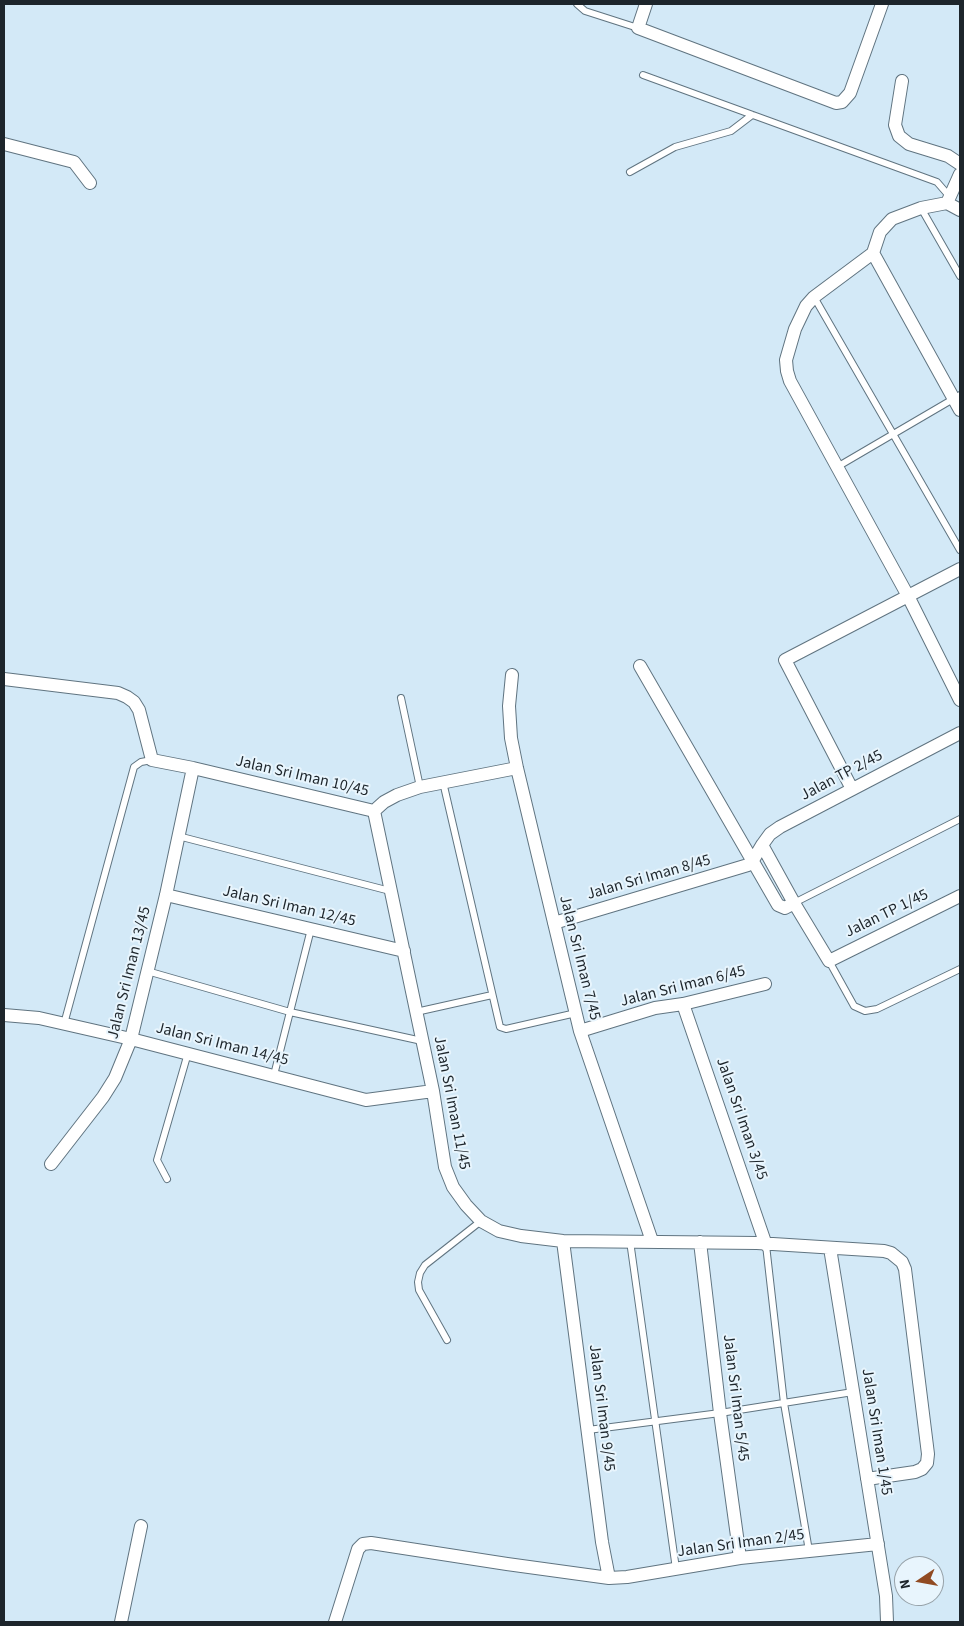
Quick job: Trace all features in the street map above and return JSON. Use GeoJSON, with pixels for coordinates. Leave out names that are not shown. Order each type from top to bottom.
{"type":"FeatureCollection","features":[{"type":"Feature","properties":{"kind":"street"},"geometry":{"type":"LineString","coordinates":[[646,4],[638,28],[836,103],[842,102],[850,93],[882,4]]}},
{"type":"Feature","properties":{"kind":"street"},"geometry":{"type":"LineString","coordinates":[[902,80],[900,103],[896,110],[895,125],[899,136],[909,144],[948,156],[960,164]]}},
{"type":"Feature","properties":{"kind":"street"},"geometry":{"type":"LineString","coordinates":[[4,144],[74,162],[90,183]]}},
{"type":"Feature","properties":{"kind":"street"},"geometry":{"type":"LineString","coordinates":[[960,174],[948,200],[921,208],[888,223],[880,232],[872,253],[814,297],[806,306],[795,329],[786,360],[786,371],[790,381],[908,596],[960,700]]}},
{"type":"Feature","properties":{"kind":"street"},"geometry":{"type":"LineString","coordinates":[[948,200],[960,210]]}},
{"type":"Feature","properties":{"kind":"street"},"geometry":{"type":"LineString","coordinates":[[872,253],[957,397],[960,410]]}},
{"type":"Feature","properties":{"kind":"street"},"geometry":{"type":"LineString","coordinates":[[852,789],[785,660],[960,569]]}},
{"type":"Feature","properties":{"kind":"street"},"geometry":{"type":"LineString","coordinates":[[640,666],[752,862],[781,908],[794,903]]}},
{"type":"Feature","properties":{"kind":"street","name":"Jalan Sri Iman 7/45"},"geometry":{"type":"LineString","coordinates":[[512,675],[509,706],[511,738],[516,768],[580,1031],[652,1241]]}},
{"type":"Feature","properties":{"kind":"street"},"geometry":{"type":"LineString","coordinates":[[4,679],[118,693],[127,697],[140,710],[152,760]]}},
{"type":"Feature","properties":{"kind":"street","name":"Jalan TP 2/45"},"geometry":{"type":"LineString","coordinates":[[752,862],[770,834],[780,827],[960,733]]}},
{"type":"Feature","properties":{"kind":"street","name":"Jalan Sri Iman 10/45"},"geometry":{"type":"LineString","coordinates":[[152,760],[374,811],[396,795],[420,787],[516,768]]}},
{"type":"Feature","properties":{"kind":"street","name":"Jalan Sri Iman 13/45"},"geometry":{"type":"LineString","coordinates":[[50,1164],[90,1116],[103,1097],[115,1078],[131,1039],[166,895],[193,768]]}},
{"type":"Feature","properties":{"kind":"street","name":"Jalan Sri Iman 11/45"},"geometry":{"type":"LineString","coordinates":[[374,811],[433,1091],[445,1167],[453,1188],[481,1220],[499,1231],[521,1236],[563,1241],[757,1243],[891,1253],[902,1262],[905,1269],[928,1454],[927,1463],[922,1469],[915,1472],[867,1478]]}},
{"type":"Feature","properties":{"kind":"street"},"geometry":{"type":"LineString","coordinates":[[762,845],[829,961]]}},
{"type":"Feature","properties":{"kind":"street","name":"Jalan Sri Iman 8/45"},"geometry":{"type":"LineString","coordinates":[[554,923],[743,867],[752,862]]}},
{"type":"Feature","properties":{"kind":"street","name":"Jalan Sri Iman 12/45"},"geometry":{"type":"LineString","coordinates":[[166,895],[404,950]]}},
{"type":"Feature","properties":{"kind":"street","name":"Jalan TP 1/45"},"geometry":{"type":"LineString","coordinates":[[829,961],[960,896]]}},
{"type":"Feature","properties":{"kind":"street","name":"Jalan Sri Iman 6/45"},"geometry":{"type":"LineString","coordinates":[[580,1031],[655,1008],[684,1004],[765,984]]}},
{"type":"Feature","properties":{"kind":"street","name":"Jalan Sri Iman 3/45"},"geometry":{"type":"LineString","coordinates":[[684,1004],[766,1245]]}},
{"type":"Feature","properties":{"kind":"street","name":"Jalan Sri Iman 14/45"},"geometry":{"type":"LineString","coordinates":[[4,1015],[39,1018],[131,1039],[366,1100],[433,1091]]}},
{"type":"Feature","properties":{"kind":"street","name":"Jalan Sri Iman 9/45"},"geometry":{"type":"LineString","coordinates":[[563,1241],[602,1542],[609,1578]]}},
{"type":"Feature","properties":{"kind":"street","name":"Jalan Sri Iman 5/45"},"geometry":{"type":"LineString","coordinates":[[700,1242],[720,1413],[740,1558]]}},
{"type":"Feature","properties":{"kind":"street","name":"Jalan Sri Iman 1/45"},"geometry":{"type":"LineString","coordinates":[[830,1248],[886,1596],[887,1622]]}},
{"type":"Feature","properties":{"kind":"street"},"geometry":{"type":"LineString","coordinates":[[121,1622],[140,1526]]}},
{"type":"Feature","properties":{"kind":"street","name":"Jalan Sri Iman 2/45"},"geometry":{"type":"LineString","coordinates":[[335,1622],[358,1549],[363,1544],[371,1543],[609,1578],[627,1577],[740,1558],[878,1544]]}},
{"type":"Feature","properties":{"kind":"lane"},"geometry":{"type":"LineString","coordinates":[[577,4],[585,11],[638,28]]}},
{"type":"Feature","properties":{"kind":"lane"},"geometry":{"type":"LineString","coordinates":[[643,75],[937,182],[948,200]]}},
{"type":"Feature","properties":{"kind":"lane"},"geometry":{"type":"LineString","coordinates":[[630,172],[675,146],[730,131],[752,115]]}},
{"type":"Feature","properties":{"kind":"lane"},"geometry":{"type":"LineString","coordinates":[[921,208],[960,276]]}},
{"type":"Feature","properties":{"kind":"lane"},"geometry":{"type":"LineString","coordinates":[[814,297],[960,550]]}},
{"type":"Feature","properties":{"kind":"lane"},"geometry":{"type":"LineString","coordinates":[[837,467],[957,397]]}},
{"type":"Feature","properties":{"kind":"lane"},"geometry":{"type":"LineString","coordinates":[[402,698],[420,787]]}},
{"type":"Feature","properties":{"kind":"lane"},"geometry":{"type":"LineString","coordinates":[[64,1024],[134,767],[141,762],[152,760]]}},
{"type":"Feature","properties":{"kind":"lane"},"geometry":{"type":"LineString","coordinates":[[443,782],[498,1024],[503,1029],[576,1013]]}},
{"type":"Feature","properties":{"kind":"lane"},"geometry":{"type":"LineString","coordinates":[[794,903],[960,819]]}},
{"type":"Feature","properties":{"kind":"lane"},"geometry":{"type":"LineString","coordinates":[[178,836],[392,891]]}},
{"type":"Feature","properties":{"kind":"lane"},"geometry":{"type":"LineString","coordinates":[[274,1075],[311,928]]}},
{"type":"Feature","properties":{"kind":"lane"},"geometry":{"type":"LineString","coordinates":[[829,961],[854,1006],[865,1011],[877,1009],[960,969]]}},
{"type":"Feature","properties":{"kind":"lane"},"geometry":{"type":"LineString","coordinates":[[147,971],[290,1012],[422,1041]]}},
{"type":"Feature","properties":{"kind":"lane"},"geometry":{"type":"LineString","coordinates":[[416,1012],[492,995]]}},
{"type":"Feature","properties":{"kind":"lane"},"geometry":{"type":"LineString","coordinates":[[167,1179],[157,1160],[188,1053]]}},
{"type":"Feature","properties":{"kind":"lane"},"geometry":{"type":"LineString","coordinates":[[447,1340],[419,1290],[420,1273],[425,1266],[481,1220]]}},
{"type":"Feature","properties":{"kind":"lane"},"geometry":{"type":"LineString","coordinates":[[630,1241],[676,1569]]}},
{"type":"Feature","properties":{"kind":"lane"},"geometry":{"type":"LineString","coordinates":[[766,1245],[784,1403],[809,1551]]}},
{"type":"Feature","properties":{"kind":"lane"},"geometry":{"type":"LineString","coordinates":[[588,1430],[720,1413],[853,1392]]}}]}
